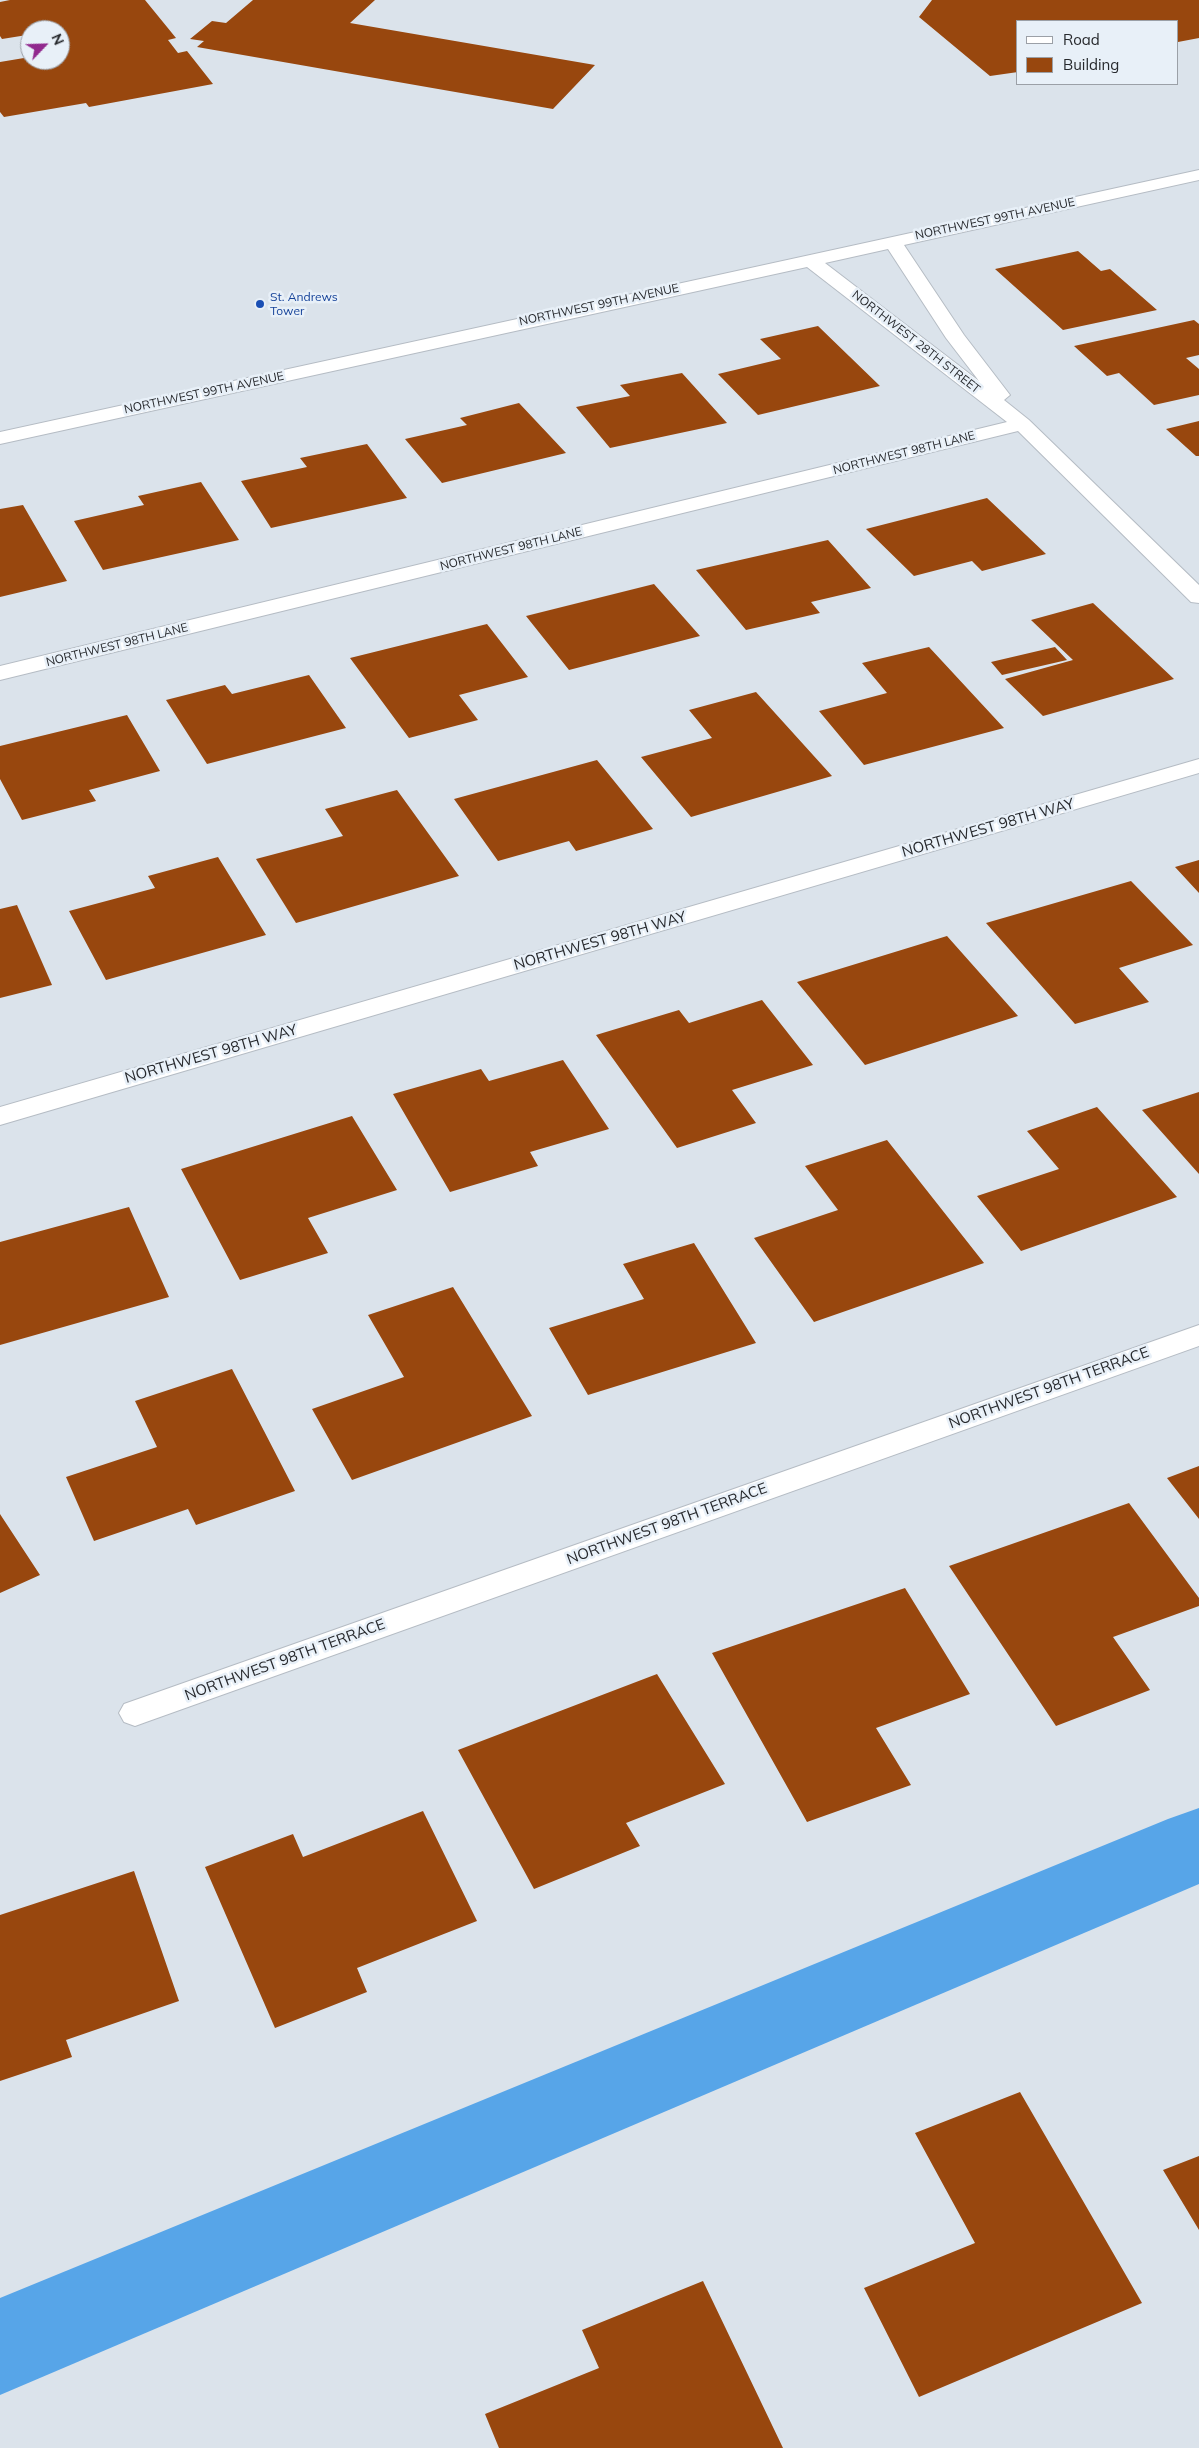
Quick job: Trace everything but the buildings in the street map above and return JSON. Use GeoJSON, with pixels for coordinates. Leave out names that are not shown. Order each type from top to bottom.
{"type":"FeatureCollection","features":[{"type":"Feature","properties":{"kind":"street","name":"NORTHWEST 99TH AVENUE"},"geometry":{"type":"LineString","coordinates":[[0,438],[1199,174]]}},
{"type":"Feature","properties":{"kind":"street","name":"NORTHWEST 28TH STREET"},"geometry":{"type":"LineString","coordinates":[[892,241],[956,338],[1022,424]]}},
{"type":"Feature","properties":{"kind":"street","name":"NORTHWEST 28TH STREET"},"geometry":{"type":"LineString","coordinates":[[809,259],[1022,424],[1199,597]]}},
{"type":"Feature","properties":{"kind":"street","name":"NORTHWEST 98TH LANE"},"geometry":{"type":"LineString","coordinates":[[0,674],[1022,424]]}},
{"type":"Feature","properties":{"kind":"street","name":"NORTHWEST 98TH WAY"},"geometry":{"type":"LineString","coordinates":[[0,1116],[1199,766]]}},
{"type":"Feature","properties":{"kind":"street","name":"NORTHWEST 98TH TERRACE"},"geometry":{"type":"LineString","coordinates":[[135,1713],[1199,1335]]}},
{"type":"Feature","properties":{"kind":"waterway"},"geometry":{"type":"LineString","coordinates":[[0,2347],[1199,1845]]}},
{"type":"Feature","properties":{"kind":"place","name":"St. Andrews Tower"},"geometry":{"type":"Point","coordinates":[260,304]}}]}
